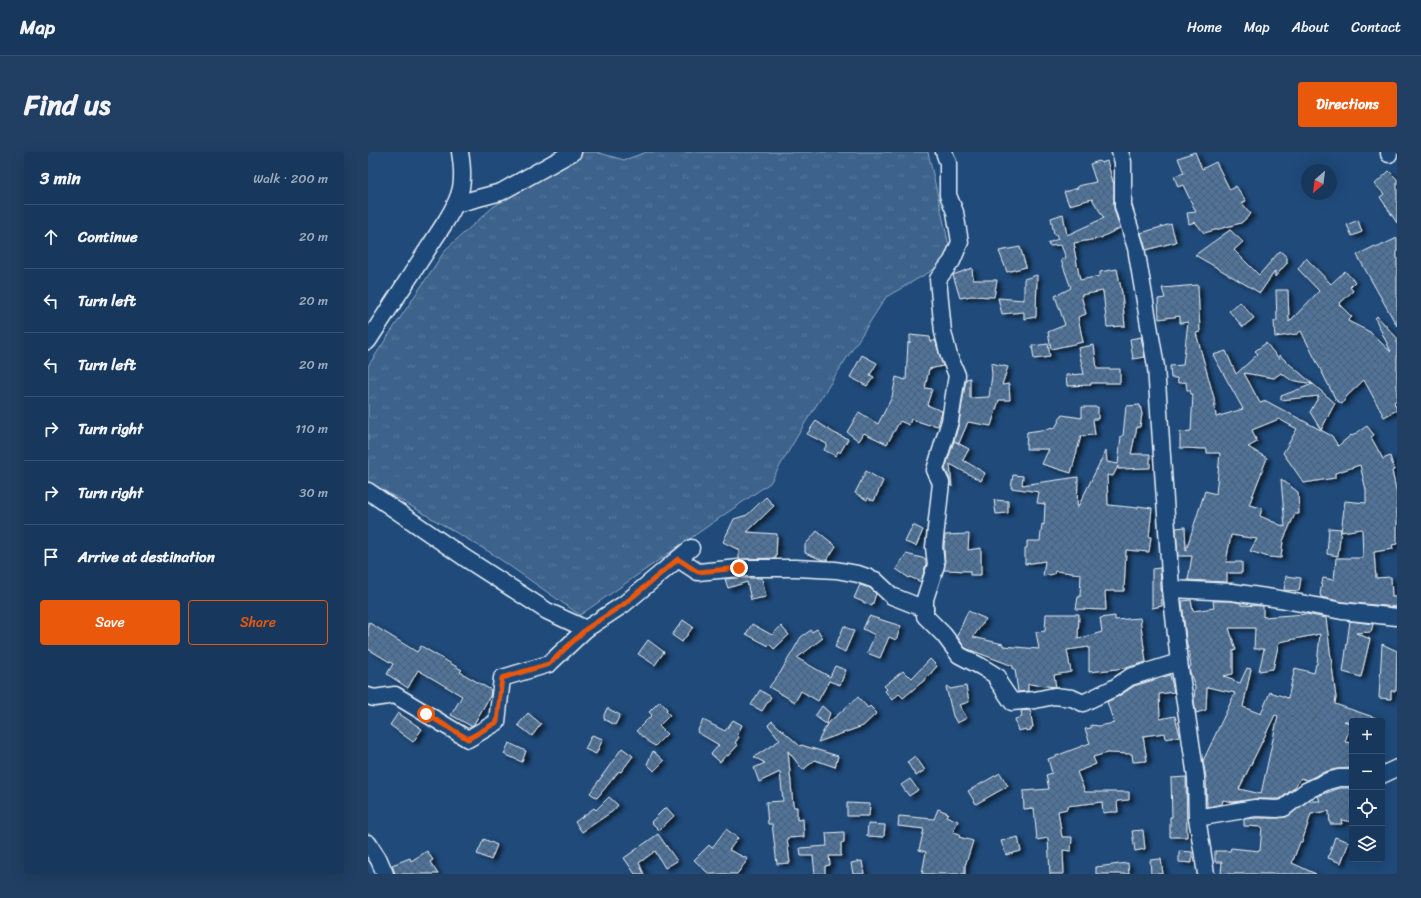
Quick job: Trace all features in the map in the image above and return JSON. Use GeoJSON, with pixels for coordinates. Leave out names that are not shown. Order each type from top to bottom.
{"type":"FeatureCollection","features":[{"type":"Feature","properties":{"kind":"street"},"geometry":{"type":"LineString","coordinates":[[368,341],[439,233],[456,204],[463,178],[460,152]]}},
{"type":"Feature","properties":{"kind":"street"},"geometry":{"type":"LineString","coordinates":[[456,204],[501,192],[573,152]]}},
{"type":"Feature","properties":{"kind":"street"},"geometry":{"type":"LineString","coordinates":[[944,152],[948,163],[948,195],[955,212],[960,242],[952,261],[938,279],[943,332],[949,356],[956,375],[950,421],[935,470],[941,483],[934,547],[936,565],[925,599],[925,616],[944,634],[959,655],[982,667],[998,678],[997,680],[1012,702],[1054,696],[1072,698],[1082,703],[1114,688],[1130,677],[1179,662]]}},
{"type":"Feature","properties":{"kind":"street"},"geometry":{"type":"LineString","coordinates":[[1120,152],[1123,162],[1123,206],[1136,248],[1156,367],[1171,589],[1179,662],[1196,777],[1197,818],[1206,874]]}},
{"type":"Feature","properties":{"kind":"street"},"geometry":{"type":"LineString","coordinates":[[368,491],[465,558],[547,611],[586,629]]}},
{"type":"Feature","properties":{"kind":"street"},"geometry":{"type":"LineString","coordinates":[[368,696],[374,698],[395,695],[468,739],[497,722],[502,678],[549,664],[586,629],[624,604],[691,548]]}},
{"type":"Feature","properties":{"kind":"street"},"geometry":{"type":"LineString","coordinates":[[678,559],[698,572],[739,568],[796,568],[836,570],[858,574],[875,580],[892,596],[925,609]]}},
{"type":"Feature","properties":{"kind":"street"},"geometry":{"type":"LineString","coordinates":[[1171,589],[1232,592],[1280,599],[1342,611],[1397,617]]}},
{"type":"Feature","properties":{"kind":"street"},"geometry":{"type":"LineString","coordinates":[[1385,774],[1397,768]]}},
{"type":"Feature","properties":{"kind":"street"},"geometry":{"type":"LineString","coordinates":[[1197,818],[1254,808],[1284,808],[1306,791],[1328,781],[1339,778],[1349,778]]}},
{"type":"Feature","properties":{"kind":"street"},"geometry":{"type":"LineString","coordinates":[[368,843],[379,860],[384,874]]}},
{"type":"Feature","properties":{"kind":"green space"},"geometry":{"type":"Polygon","coordinates":[[[581,152],[596,152],[624,160],[647,152],[928,152],[952,259],[886,297],[805,423],[770,483],[580,615],[491,553],[368,481],[368,366],[446,249],[493,207],[581,152]]]}},
{"type":"Feature","properties":{"kind":"building"},"geometry":{"type":"Polygon","coordinates":[[[1195,152],[1202,169],[1216,162],[1230,190],[1236,186],[1246,201],[1242,203],[1251,214],[1241,223],[1204,233],[1195,222],[1189,224],[1187,213],[1196,212],[1183,185],[1178,187],[1174,176],[1184,173],[1178,158],[1195,152]]]}},
{"type":"Feature","properties":{"kind":"building"},"geometry":{"type":"Polygon","coordinates":[[[1099,161],[1101,163],[1107,161],[1114,185],[1114,209],[1120,228],[1102,238],[1074,243],[1074,248],[1080,280],[1100,276],[1100,272],[1117,269],[1122,293],[1125,326],[1107,327],[1103,291],[1081,295],[1086,314],[1078,317],[1083,342],[1051,349],[1048,332],[1065,325],[1055,296],[1071,288],[1061,260],[1066,258],[1061,245],[1049,246],[1048,243],[1058,239],[1056,234],[1054,234],[1051,218],[1063,214],[1067,235],[1104,218],[1092,199],[1069,205],[1064,192],[1078,188],[1078,186],[1096,182],[1090,164],[1099,161]]]}},
{"type":"Feature","properties":{"kind":"building"},"geometry":{"type":"Polygon","coordinates":[[[1389,171],[1397,179],[1397,223],[1380,197],[1384,194],[1375,184],[1389,171]]]}},
{"type":"Feature","properties":{"kind":"building"},"geometry":{"type":"Polygon","coordinates":[[[1358,220],[1362,232],[1352,236],[1347,225],[1358,220]]]}},
{"type":"Feature","properties":{"kind":"building"},"geometry":{"type":"Polygon","coordinates":[[[1171,224],[1176,242],[1146,250],[1141,233],[1171,224]]]}},
{"type":"Feature","properties":{"kind":"building"},"geometry":{"type":"Polygon","coordinates":[[[1230,230],[1243,242],[1234,250],[1259,275],[1280,251],[1287,257],[1287,263],[1275,277],[1275,271],[1260,293],[1195,255],[1230,230]]]}},
{"type":"Feature","properties":{"kind":"building"},"geometry":{"type":"Polygon","coordinates":[[[1397,238],[1397,326],[1357,255],[1375,246],[1376,248],[1397,238]]]}},
{"type":"Feature","properties":{"kind":"building"},"geometry":{"type":"Polygon","coordinates":[[[1020,247],[1026,267],[1007,272],[999,251],[1020,247]]]}},
{"type":"Feature","properties":{"kind":"building"},"geometry":{"type":"Polygon","coordinates":[[[1306,258],[1331,284],[1345,271],[1355,282],[1350,287],[1353,291],[1339,304],[1352,317],[1348,321],[1370,332],[1391,352],[1375,318],[1377,316],[1397,338],[1397,400],[1394,402],[1397,410],[1384,417],[1364,380],[1347,396],[1342,404],[1336,400],[1301,331],[1297,334],[1275,337],[1274,321],[1277,321],[1276,290],[1288,290],[1289,322],[1319,291],[1298,269],[1306,258]]]}},
{"type":"Feature","properties":{"kind":"building"},"geometry":{"type":"Polygon","coordinates":[[[972,268],[973,280],[997,280],[994,297],[971,296],[960,298],[953,275],[972,268]]]}},
{"type":"Feature","properties":{"kind":"building"},"geometry":{"type":"Polygon","coordinates":[[[1037,275],[1036,317],[1024,319],[1024,312],[1002,314],[998,298],[1024,300],[1024,279],[1037,275]]]}},
{"type":"Feature","properties":{"kind":"building"},"geometry":{"type":"Polygon","coordinates":[[[1198,285],[1200,332],[1196,333],[1214,398],[1216,417],[1243,409],[1213,355],[1226,351],[1236,374],[1258,354],[1255,351],[1266,343],[1279,359],[1279,355],[1313,384],[1291,380],[1281,373],[1274,378],[1244,373],[1260,403],[1266,401],[1332,436],[1338,446],[1351,435],[1352,436],[1367,426],[1374,435],[1371,437],[1383,459],[1390,456],[1394,470],[1392,471],[1397,494],[1397,544],[1392,545],[1393,549],[1374,552],[1376,578],[1391,577],[1392,597],[1397,597],[1397,607],[1343,602],[1321,597],[1320,594],[1323,578],[1334,580],[1336,558],[1363,558],[1362,529],[1341,532],[1345,501],[1366,503],[1366,490],[1360,465],[1335,473],[1335,478],[1304,483],[1283,453],[1297,429],[1279,419],[1252,430],[1257,442],[1248,447],[1267,458],[1249,505],[1262,508],[1260,516],[1285,527],[1281,479],[1298,492],[1299,514],[1295,514],[1283,541],[1281,558],[1268,557],[1250,551],[1257,539],[1231,535],[1226,562],[1242,562],[1242,573],[1227,573],[1227,582],[1188,580],[1192,556],[1178,556],[1176,528],[1185,527],[1186,550],[1205,491],[1216,494],[1220,453],[1207,453],[1207,449],[1180,448],[1180,432],[1191,431],[1193,394],[1191,394],[1190,390],[1187,390],[1186,382],[1178,383],[1177,378],[1171,378],[1170,366],[1183,365],[1188,322],[1180,323],[1180,316],[1159,319],[1158,299],[1165,298],[1162,288],[1198,285]]]}},
{"type":"Feature","properties":{"kind":"building"},"geometry":{"type":"Polygon","coordinates":[[[1240,302],[1254,318],[1243,327],[1229,311],[1240,302]]]}},
{"type":"Feature","properties":{"kind":"building"},"geometry":{"type":"Polygon","coordinates":[[[910,335],[930,337],[931,342],[935,340],[943,366],[929,369],[925,388],[932,389],[927,405],[942,411],[938,426],[929,425],[911,419],[909,425],[900,421],[887,444],[864,433],[859,441],[847,432],[859,412],[878,424],[892,397],[896,377],[906,380],[908,342],[910,343],[910,335]]]}},
{"type":"Feature","properties":{"kind":"building"},"geometry":{"type":"Polygon","coordinates":[[[1141,337],[1145,357],[1133,359],[1130,339],[1141,337]]]}},
{"type":"Feature","properties":{"kind":"building"},"geometry":{"type":"Polygon","coordinates":[[[1048,344],[1050,357],[1034,359],[1032,346],[1048,344]]]}},
{"type":"Feature","properties":{"kind":"building"},"geometry":{"type":"Polygon","coordinates":[[[1094,345],[1097,369],[1120,369],[1120,383],[1091,383],[1091,385],[1067,386],[1066,375],[1084,374],[1078,348],[1094,345]]]}},
{"type":"Feature","properties":{"kind":"building"},"geometry":{"type":"Polygon","coordinates":[[[862,355],[877,363],[870,375],[874,377],[867,386],[850,377],[862,355]]]}},
{"type":"Feature","properties":{"kind":"building"},"geometry":{"type":"Polygon","coordinates":[[[991,363],[1008,367],[1002,385],[1009,384],[1010,400],[999,400],[991,426],[968,422],[959,443],[954,441],[959,423],[966,379],[970,378],[970,398],[989,397],[992,375],[991,363]]]}},
{"type":"Feature","properties":{"kind":"building"},"geometry":{"type":"Polygon","coordinates":[[[1313,384],[1335,403],[1321,430],[1310,412],[1319,396],[1281,400],[1281,396],[1313,384]]]}},
{"type":"Feature","properties":{"kind":"building"},"geometry":{"type":"Polygon","coordinates":[[[1140,405],[1142,414],[1140,427],[1137,427],[1131,454],[1150,454],[1150,468],[1118,469],[1118,466],[1113,476],[1107,475],[1108,505],[1152,508],[1149,552],[1126,550],[1124,591],[1105,591],[1106,610],[1076,609],[1078,597],[1080,597],[1081,574],[1055,571],[1054,574],[1043,576],[1045,561],[1025,564],[1025,548],[1027,548],[1027,541],[1040,541],[1042,524],[1044,525],[1045,504],[1037,503],[1039,492],[1011,488],[1013,475],[1023,476],[1022,485],[1078,477],[1077,509],[1106,450],[1107,462],[1118,464],[1126,406],[1140,405]]]}},
{"type":"Feature","properties":{"kind":"building"},"geometry":{"type":"Polygon","coordinates":[[[1082,407],[1098,407],[1098,419],[1093,419],[1095,435],[1081,436],[1071,473],[1042,464],[1049,449],[1026,449],[1027,432],[1055,428],[1062,415],[1082,418],[1082,407]]]}},
{"type":"Feature","properties":{"kind":"building"},"geometry":{"type":"Polygon","coordinates":[[[816,421],[834,433],[848,439],[840,453],[838,451],[836,456],[824,450],[827,444],[807,434],[816,421]]]}},
{"type":"Feature","properties":{"kind":"building"},"geometry":{"type":"Polygon","coordinates":[[[954,441],[969,449],[963,460],[985,473],[981,481],[950,464],[952,487],[950,485],[950,479],[945,469],[954,441]]]}},
{"type":"Feature","properties":{"kind":"building"},"geometry":{"type":"Polygon","coordinates":[[[866,471],[883,481],[874,501],[868,498],[867,500],[855,493],[866,471]]]}},
{"type":"Feature","properties":{"kind":"building"},"geometry":{"type":"Polygon","coordinates":[[[766,497],[774,506],[747,532],[777,534],[776,558],[739,559],[739,550],[723,542],[734,519],[747,515],[766,497]]]}},
{"type":"Feature","properties":{"kind":"building"},"geometry":{"type":"Polygon","coordinates":[[[994,500],[1008,501],[1008,513],[996,514],[994,500]]]}},
{"type":"Feature","properties":{"kind":"building"},"geometry":{"type":"Polygon","coordinates":[[[913,525],[923,530],[916,546],[905,542],[913,525]]]}},
{"type":"Feature","properties":{"kind":"building"},"geometry":{"type":"Polygon","coordinates":[[[1329,528],[1341,529],[1338,556],[1327,554],[1329,528]]]}},
{"type":"Feature","properties":{"kind":"building"},"geometry":{"type":"Polygon","coordinates":[[[817,531],[836,546],[827,560],[823,560],[805,553],[805,545],[817,531]]]}},
{"type":"Feature","properties":{"kind":"building"},"geometry":{"type":"Polygon","coordinates":[[[969,534],[968,550],[981,548],[981,575],[970,575],[970,571],[944,570],[945,535],[969,534]]]}},
{"type":"Feature","properties":{"kind":"building"},"geometry":{"type":"Polygon","coordinates":[[[906,554],[926,559],[921,582],[910,577],[909,578],[896,569],[906,554]]]}},
{"type":"Feature","properties":{"kind":"building"},"geometry":{"type":"Polygon","coordinates":[[[1160,568],[1162,606],[1152,608],[1152,569],[1160,568]]]}},
{"type":"Feature","properties":{"kind":"building"},"geometry":{"type":"Polygon","coordinates":[[[1286,576],[1301,578],[1299,591],[1284,590],[1286,576]]]}},
{"type":"Feature","properties":{"kind":"building"},"geometry":{"type":"Polygon","coordinates":[[[762,578],[766,597],[751,600],[747,582],[728,588],[725,579],[762,578]]]}},
{"type":"Feature","properties":{"kind":"building"},"geometry":{"type":"Polygon","coordinates":[[[860,585],[870,588],[876,594],[872,606],[854,598],[860,585]]]}},
{"type":"Feature","properties":{"kind":"building"},"geometry":{"type":"Polygon","coordinates":[[[1191,600],[1193,611],[1214,608],[1213,601],[1231,601],[1241,603],[1241,605],[1263,606],[1263,617],[1306,614],[1326,618],[1336,698],[1335,704],[1376,718],[1349,718],[1349,721],[1344,721],[1349,723],[1349,730],[1345,742],[1349,743],[1349,768],[1324,772],[1307,780],[1301,778],[1294,788],[1280,799],[1254,799],[1233,802],[1223,800],[1222,804],[1207,807],[1206,777],[1203,761],[1235,693],[1207,687],[1206,710],[1196,713],[1194,701],[1195,687],[1189,667],[1191,666],[1186,639],[1182,601],[1191,600]],[[1229,628],[1236,650],[1233,651],[1233,674],[1223,676],[1240,683],[1247,668],[1251,669],[1243,707],[1261,714],[1270,692],[1288,698],[1295,668],[1314,673],[1317,664],[1320,634],[1279,642],[1273,669],[1259,671],[1264,649],[1254,649],[1255,628],[1229,628]],[[1275,715],[1239,789],[1261,794],[1278,716],[1275,715]]]}},
{"type":"Feature","properties":{"kind":"building"},"geometry":{"type":"Polygon","coordinates":[[[968,611],[986,619],[973,637],[1003,644],[1003,646],[1039,649],[1036,632],[1045,631],[1046,614],[1079,614],[1078,639],[1102,632],[1100,618],[1115,616],[1115,620],[1140,618],[1146,662],[1126,668],[1089,672],[1089,647],[1067,650],[1071,672],[1054,675],[1056,687],[1028,684],[1028,691],[1018,692],[1015,669],[1013,669],[1013,666],[965,648],[957,636],[968,611]]]}},
{"type":"Feature","properties":{"kind":"building"},"geometry":{"type":"Polygon","coordinates":[[[869,616],[901,626],[896,640],[889,637],[880,658],[867,653],[875,635],[863,629],[869,616]]]}},
{"type":"Feature","properties":{"kind":"building"},"geometry":{"type":"Polygon","coordinates":[[[683,620],[693,627],[682,642],[672,635],[683,620]]]}},
{"type":"Feature","properties":{"kind":"building"},"geometry":{"type":"Polygon","coordinates":[[[1350,621],[1373,624],[1371,632],[1356,633],[1370,639],[1361,677],[1343,672],[1350,621]]]}},
{"type":"Feature","properties":{"kind":"building"},"geometry":{"type":"Polygon","coordinates":[[[368,622],[417,652],[421,646],[462,670],[460,672],[491,690],[490,696],[474,724],[471,726],[451,715],[462,696],[418,670],[408,688],[387,674],[393,664],[368,649],[368,622]]]}},
{"type":"Feature","properties":{"kind":"building"},"geometry":{"type":"Polygon","coordinates":[[[752,624],[772,635],[781,626],[789,635],[774,649],[770,645],[769,646],[746,634],[752,624]]]}},
{"type":"Feature","properties":{"kind":"building"},"geometry":{"type":"Polygon","coordinates":[[[844,626],[854,631],[845,652],[835,647],[844,626]]]}},
{"type":"Feature","properties":{"kind":"building"},"geometry":{"type":"Polygon","coordinates":[[[817,629],[823,638],[797,658],[830,677],[835,666],[846,670],[840,685],[829,681],[818,701],[801,691],[795,702],[769,687],[780,673],[801,637],[811,630],[812,632],[817,629]]]}},
{"type":"Feature","properties":{"kind":"building"},"geometry":{"type":"Polygon","coordinates":[[[648,640],[664,652],[655,665],[638,654],[648,640]]]}},
{"type":"Feature","properties":{"kind":"building"},"geometry":{"type":"Polygon","coordinates":[[[1382,644],[1397,651],[1396,691],[1391,691],[1391,699],[1379,698],[1382,644]]]}},
{"type":"Feature","properties":{"kind":"building"},"geometry":{"type":"Polygon","coordinates":[[[930,659],[937,666],[927,678],[903,698],[899,694],[892,700],[885,691],[887,689],[884,686],[903,671],[912,678],[930,659]]]}},
{"type":"Feature","properties":{"kind":"building"},"geometry":{"type":"Polygon","coordinates":[[[1170,675],[1174,692],[1159,694],[1160,719],[1175,716],[1180,736],[1166,739],[1165,733],[1143,736],[1147,761],[1133,762],[1132,754],[1107,753],[1093,757],[1096,764],[1077,772],[1085,792],[1129,792],[1129,800],[1117,801],[1118,812],[1103,813],[1102,802],[1067,806],[1067,809],[1058,811],[1062,837],[1072,837],[1071,851],[1063,850],[1064,874],[1050,874],[1048,838],[1037,840],[1034,808],[1024,809],[1023,791],[1049,789],[1046,775],[1052,773],[1048,759],[1090,743],[1085,729],[1091,728],[1091,725],[1099,726],[1114,723],[1107,702],[1134,686],[1170,675]]]}},
{"type":"Feature","properties":{"kind":"building"},"geometry":{"type":"Polygon","coordinates":[[[948,686],[950,689],[966,686],[969,702],[959,705],[967,718],[957,723],[953,716],[946,687],[948,686]]]}},
{"type":"Feature","properties":{"kind":"building"},"geometry":{"type":"Polygon","coordinates":[[[760,690],[771,697],[762,711],[751,705],[760,690]]]}},
{"type":"Feature","properties":{"kind":"building"},"geometry":{"type":"Polygon","coordinates":[[[858,697],[868,708],[870,706],[877,713],[863,726],[818,742],[827,724],[858,697]]]}},
{"type":"Feature","properties":{"kind":"building"},"geometry":{"type":"Polygon","coordinates":[[[660,701],[670,715],[659,726],[667,734],[655,746],[636,731],[652,715],[649,712],[660,701]]]}},
{"type":"Feature","properties":{"kind":"building"},"geometry":{"type":"Polygon","coordinates":[[[822,706],[830,713],[826,724],[815,716],[822,706]]]}},
{"type":"Feature","properties":{"kind":"building"},"geometry":{"type":"Polygon","coordinates":[[[607,708],[620,715],[615,725],[604,719],[607,708]]]}},
{"type":"Feature","properties":{"kind":"building"},"geometry":{"type":"Polygon","coordinates":[[[1030,710],[1033,727],[1031,730],[1026,731],[1026,729],[1018,731],[1015,719],[1022,717],[1021,711],[1030,710]]]}},
{"type":"Feature","properties":{"kind":"building"},"geometry":{"type":"Polygon","coordinates":[[[398,713],[422,729],[413,742],[390,725],[398,713]]]}},
{"type":"Feature","properties":{"kind":"building"},"geometry":{"type":"Polygon","coordinates":[[[528,713],[541,724],[532,736],[518,725],[528,713]]]}},
{"type":"Feature","properties":{"kind":"building"},"geometry":{"type":"Polygon","coordinates":[[[703,720],[725,731],[733,720],[742,725],[737,736],[739,737],[735,743],[738,745],[720,762],[711,754],[719,745],[697,732],[703,720]]]}},
{"type":"Feature","properties":{"kind":"building"},"geometry":{"type":"Polygon","coordinates":[[[772,721],[800,746],[801,745],[838,756],[835,767],[815,760],[803,770],[788,751],[793,805],[794,807],[797,807],[797,820],[803,819],[804,837],[787,838],[790,863],[777,864],[772,824],[768,824],[766,802],[783,801],[780,772],[759,782],[754,768],[765,763],[754,757],[780,740],[768,725],[772,721]]]}},
{"type":"Feature","properties":{"kind":"building"},"geometry":{"type":"Polygon","coordinates":[[[592,735],[603,739],[596,754],[585,749],[592,735]]]}},
{"type":"Feature","properties":{"kind":"building"},"geometry":{"type":"Polygon","coordinates":[[[509,743],[526,751],[522,762],[504,754],[509,743]]]}},
{"type":"Feature","properties":{"kind":"building"},"geometry":{"type":"Polygon","coordinates":[[[622,748],[633,756],[621,772],[619,771],[597,798],[590,793],[622,748]]]}},
{"type":"Feature","properties":{"kind":"building"},"geometry":{"type":"Polygon","coordinates":[[[653,751],[664,761],[654,771],[647,764],[653,751]]]}},
{"type":"Feature","properties":{"kind":"building"},"geometry":{"type":"Polygon","coordinates":[[[915,756],[925,770],[916,776],[907,762],[915,756]]]}},
{"type":"Feature","properties":{"kind":"building"},"geometry":{"type":"Polygon","coordinates":[[[1000,773],[1008,786],[976,804],[968,791],[1000,773]]]}},
{"type":"Feature","properties":{"kind":"building"},"geometry":{"type":"Polygon","coordinates":[[[1186,777],[1187,837],[1170,837],[1170,817],[1172,817],[1171,778],[1186,777]]]}},
{"type":"Feature","properties":{"kind":"building"},"geometry":{"type":"Polygon","coordinates":[[[910,779],[918,790],[909,796],[901,785],[910,779]]]}},
{"type":"Feature","properties":{"kind":"building"},"geometry":{"type":"Polygon","coordinates":[[[1340,788],[1349,788],[1349,821],[1341,820],[1342,824],[1330,824],[1329,811],[1311,814],[1302,842],[1300,842],[1292,863],[1316,874],[1221,874],[1222,862],[1215,862],[1215,851],[1230,851],[1231,848],[1260,851],[1262,827],[1244,826],[1244,819],[1286,817],[1308,801],[1320,801],[1318,796],[1340,788]]]}},
{"type":"Feature","properties":{"kind":"building"},"geometry":{"type":"Polygon","coordinates":[[[609,797],[618,805],[613,811],[582,832],[575,822],[594,808],[596,810],[609,797]]]}},
{"type":"Feature","properties":{"kind":"building"},"geometry":{"type":"Polygon","coordinates":[[[847,803],[870,804],[869,816],[847,816],[847,803]]]}},
{"type":"Feature","properties":{"kind":"building"},"geometry":{"type":"Polygon","coordinates":[[[666,807],[674,816],[659,830],[651,822],[666,807]]]}},
{"type":"Feature","properties":{"kind":"building"},"geometry":{"type":"Polygon","coordinates":[[[938,809],[948,813],[946,816],[958,821],[953,832],[960,834],[959,837],[973,841],[965,866],[965,874],[922,874],[926,852],[919,850],[924,829],[898,826],[899,816],[934,819],[938,809]]]}},
{"type":"Feature","properties":{"kind":"building"},"geometry":{"type":"Polygon","coordinates":[[[868,824],[885,825],[884,837],[867,836],[868,824]]]}},
{"type":"Feature","properties":{"kind":"building"},"geometry":{"type":"Polygon","coordinates":[[[726,829],[738,838],[729,850],[748,859],[737,874],[709,874],[694,860],[709,845],[712,848],[726,829]]]}},
{"type":"Feature","properties":{"kind":"building"},"geometry":{"type":"Polygon","coordinates":[[[1143,830],[1145,849],[1135,851],[1132,831],[1143,830]]]}},
{"type":"Feature","properties":{"kind":"building"},"geometry":{"type":"Polygon","coordinates":[[[844,832],[844,842],[841,843],[841,856],[829,856],[830,865],[825,866],[825,874],[815,874],[813,856],[801,856],[800,848],[827,846],[826,833],[844,832]]]}},
{"type":"Feature","properties":{"kind":"building"},"geometry":{"type":"Polygon","coordinates":[[[658,834],[677,861],[665,868],[655,851],[639,863],[644,874],[635,874],[624,858],[658,834]]]}},
{"type":"Feature","properties":{"kind":"building"},"geometry":{"type":"Polygon","coordinates":[[[1018,837],[1021,851],[1006,855],[1001,841],[1018,837]]]}},
{"type":"Feature","properties":{"kind":"building"},"geometry":{"type":"Polygon","coordinates":[[[1335,837],[1349,842],[1341,863],[1328,858],[1335,837]]]}},
{"type":"Feature","properties":{"kind":"building"},"geometry":{"type":"Polygon","coordinates":[[[484,839],[497,845],[491,860],[477,854],[484,839]]]}},
{"type":"Feature","properties":{"kind":"building"},"geometry":{"type":"Polygon","coordinates":[[[427,851],[433,860],[430,862],[438,874],[395,874],[392,865],[410,858],[411,861],[427,851]]]}},
{"type":"Feature","properties":{"kind":"building"},"geometry":{"type":"Polygon","coordinates":[[[1179,851],[1192,852],[1192,863],[1179,862],[1179,851]]]}},
{"type":"Feature","properties":{"kind":"building"},"geometry":{"type":"Polygon","coordinates":[[[1161,859],[1163,874],[1151,874],[1150,860],[1161,859]]]}},
{"type":"Feature","properties":{"kind":"building"},"geometry":{"type":"Polygon","coordinates":[[[862,861],[864,874],[853,874],[851,863],[862,861]]]}},
{"type":"Feature","properties":{"kind":"building"},"geometry":{"type":"Polygon","coordinates":[[[1128,863],[1129,874],[1096,874],[1096,867],[1128,863]]]}},
{"type":"Feature","properties":{"kind":"route"},"geometry":{"type":"LineString","coordinates":[[426,714],[468,739],[497,722],[502,678],[549,664],[586,629],[624,604],[678,559],[698,572],[739,568]]}}]}
